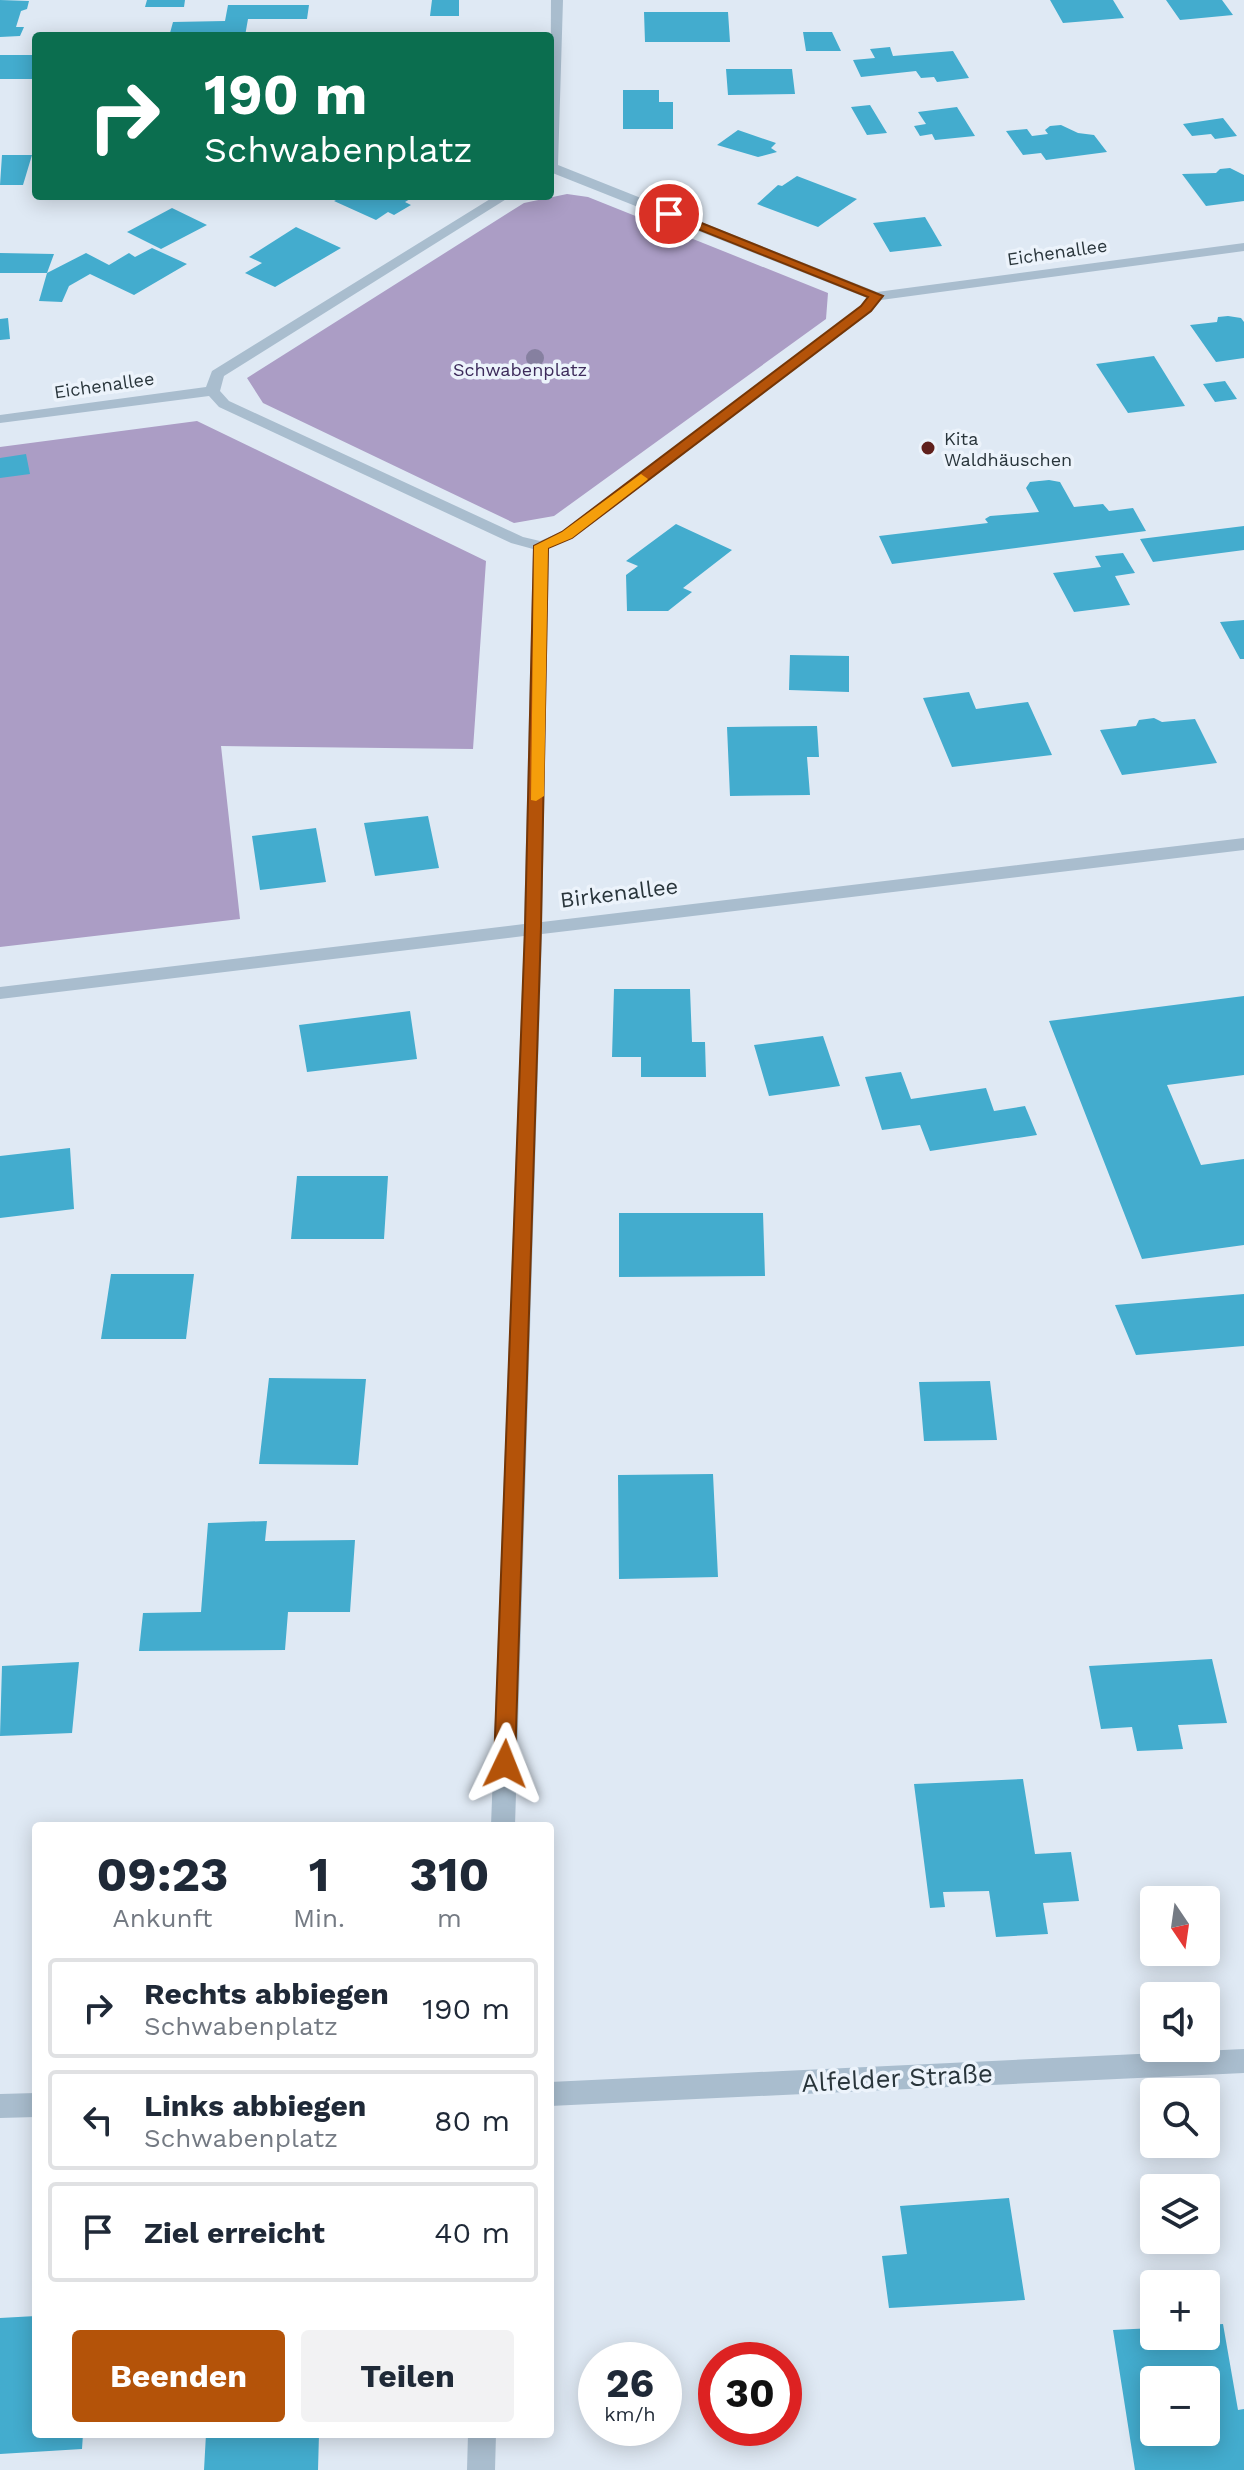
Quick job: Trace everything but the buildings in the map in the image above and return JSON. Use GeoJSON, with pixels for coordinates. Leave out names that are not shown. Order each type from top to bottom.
{"type":"FeatureCollection","features":[{"type":"Feature","properties":{"kind":"street"},"geometry":{"type":"LineString","coordinates":[[554,72],[557,0]]}},
{"type":"Feature","properties":{"kind":"street"},"geometry":{"type":"LineString","coordinates":[[498,200],[217,374],[213,391],[224,404],[517,540],[541,546],[567,535],[866,309],[876,296],[554,169]]}},
{"type":"Feature","properties":{"kind":"street","name":"Eichenallee"},"geometry":{"type":"LineString","coordinates":[[876,296],[1244,247]]}},
{"type":"Feature","properties":{"kind":"street","name":"Eichenallee"},"geometry":{"type":"LineString","coordinates":[[0,419],[213,391]]}},
{"type":"Feature","properties":{"kind":"street"},"geometry":{"type":"LineString","coordinates":[[503,1822],[533,927],[541,546]]}},
{"type":"Feature","properties":{"kind":"street","name":"Birkenallee"},"geometry":{"type":"LineString","coordinates":[[0,993],[1244,844]]}},
{"type":"Feature","properties":{"kind":"street","name":"Alfelder Straße"},"geometry":{"type":"LineString","coordinates":[[554,2094],[1244,2061]]}},
{"type":"Feature","properties":{"kind":"street"},"geometry":{"type":"LineString","coordinates":[[0,2106],[32,2105]]}},
{"type":"Feature","properties":{"kind":"street"},"geometry":{"type":"LineString","coordinates":[[481,2470],[482,2438]]}},
{"type":"Feature","properties":{"kind":"green space","name":"Schwabenplatz"},"geometry":{"type":"Polygon","coordinates":[[[567,194],[588,197],[828,293],[826,319],[554,516],[514,523],[263,403],[247,378],[524,203],[554,200],[554,197],[567,194]]]}},
{"type":"Feature","properties":{"kind":"green space"},"geometry":{"type":"Polygon","coordinates":[[[197,421],[486,561],[473,749],[221,746],[240,919],[0,947],[0,447],[197,421]]]}},
{"type":"Feature","properties":{"kind":"slow traffic"},"geometry":{"type":"LineString","coordinates":[[536,796],[541,546],[567,535],[641,479]]}},
{"type":"Feature","properties":{"kind":"place","name":"Kita Waldhäuschen"},"geometry":{"type":"Point","coordinates":[928,448]}},
{"type":"Feature","properties":{"kind":"route"},"geometry":{"type":"LineString","coordinates":[[505,1764],[533,927],[541,546],[567,535],[866,309],[876,296],[669,214]]}}]}
